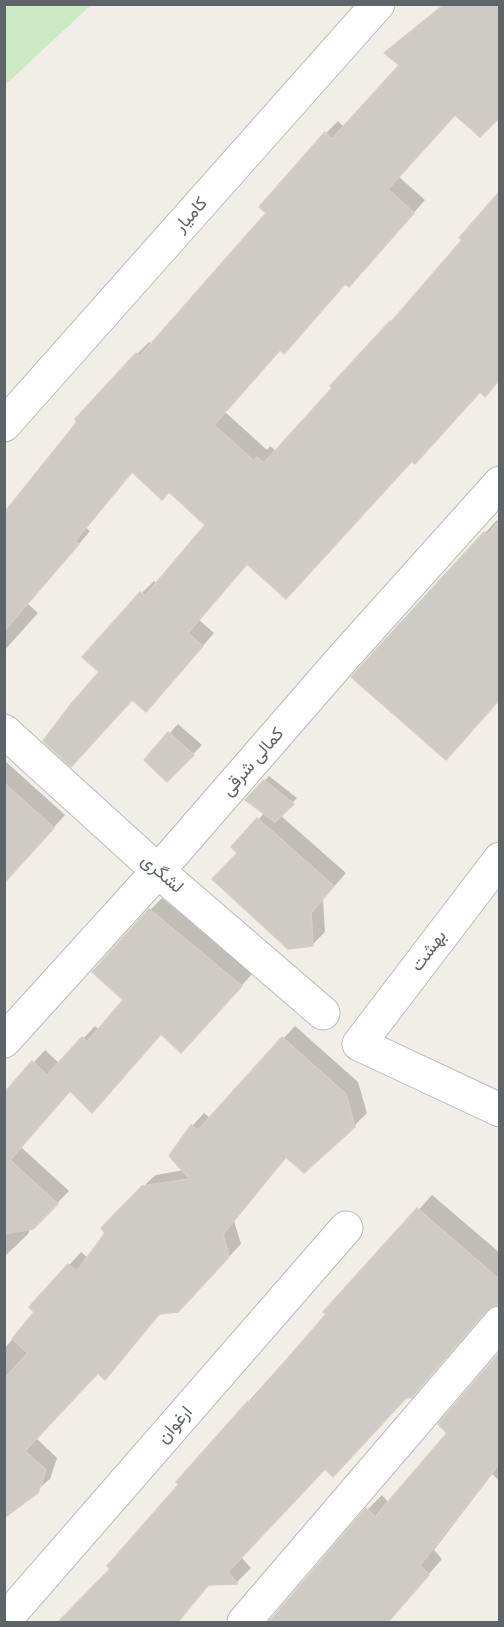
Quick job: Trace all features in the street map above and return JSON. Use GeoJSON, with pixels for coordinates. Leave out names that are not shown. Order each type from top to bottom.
{"type":"FeatureCollection","features":[{"type":"Feature","properties":{"kind":"street","name":"کامیار"},"geometry":{"type":"LineString","coordinates":[[4,425],[378,4]]}},
{"type":"Feature","properties":{"kind":"street","name":"کمالی شرقی"},"geometry":{"type":"LineString","coordinates":[[4,1041],[158,871],[342,659],[500,483]]}},
{"type":"Feature","properties":{"kind":"street","name":"لشگری"},"geometry":{"type":"LineString","coordinates":[[4,731],[158,871],[323,1013]]}},
{"type":"Feature","properties":{"kind":"street","name":"بهشت"},"geometry":{"type":"LineString","coordinates":[[500,859],[359,1044],[500,1110]]}},
{"type":"Feature","properties":{"kind":"street","name":"ارغوان"},"geometry":{"type":"LineString","coordinates":[[4,1622],[346,1228]]}},
{"type":"Feature","properties":{"kind":"street"},"geometry":{"type":"LineString","coordinates":[[244,1623],[500,1323]]}},
{"type":"Feature","properties":{"kind":"green space"},"geometry":{"type":"Polygon","coordinates":[[[5,4],[91,4],[91,5],[5,85],[5,4]]]}},
{"type":"Feature","properties":{"kind":"building"},"geometry":{"type":"Polygon","coordinates":[[[445,4],[500,4],[500,117],[480,137],[455,115],[388,189],[414,213],[349,287],[345,284],[284,354],[280,350],[214,425],[254,461],[257,457],[264,463],[332,388],[330,386],[391,322],[462,240],[459,238],[500,191],[500,379],[485,397],[480,392],[415,464],[412,461],[286,599],[247,564],[188,633],[203,646],[146,712],[132,700],[71,767],[43,741],[99,672],[82,657],[140,592],[145,596],[205,525],[169,492],[162,500],[132,472],[75,541],[79,544],[4,631],[4,513],[77,422],[75,419],[136,353],[140,356],[266,213],[259,207],[325,132],[332,139],[399,65],[384,53],[445,4]]]}},
{"type":"Feature","properties":{"kind":"building"},"geometry":{"type":"Polygon","coordinates":[[[500,520],[500,699],[446,760],[351,677],[484,532],[487,535],[500,520]]]}},
{"type":"Feature","properties":{"kind":"building"},"geometry":{"type":"Polygon","coordinates":[[[168,732],[194,755],[167,782],[144,760],[168,732]]]}},
{"type":"Feature","properties":{"kind":"building"},"geometry":{"type":"Polygon","coordinates":[[[264,780],[294,804],[275,822],[245,800],[264,780]]]}},
{"type":"Feature","properties":{"kind":"building"},"geometry":{"type":"Polygon","coordinates":[[[4,783],[54,828],[4,883],[4,783]]]}},
{"type":"Feature","properties":{"kind":"building"},"geometry":{"type":"Polygon","coordinates":[[[257,818],[334,886],[311,913],[313,946],[288,949],[212,879],[237,853],[231,847],[257,818]]]}},
{"type":"Feature","properties":{"kind":"building"},"geometry":{"type":"Polygon","coordinates":[[[149,909],[242,986],[181,1053],[161,1034],[92,1113],[70,1091],[10,1160],[58,1204],[33,1229],[4,1234],[4,1093],[32,1061],[47,1075],[82,1037],[87,1042],[123,1000],[92,972],[149,909]]]}},
{"type":"Feature","properties":{"kind":"building"},"geometry":{"type":"Polygon","coordinates":[[[282,1037],[346,1094],[355,1127],[304,1173],[286,1157],[223,1234],[229,1257],[178,1312],[159,1314],[105,1380],[98,1373],[25,1451],[46,1470],[38,1493],[4,1518],[4,1379],[28,1353],[12,1339],[34,1312],[29,1307],[68,1264],[77,1271],[105,1233],[101,1228],[142,1186],[190,1179],[169,1156],[191,1125],[198,1130],[282,1037]]]}},
{"type":"Feature","properties":{"kind":"building"},"geometry":{"type":"Polygon","coordinates":[[[417,1208],[500,1280],[500,1305],[493,1306],[486,1311],[411,1398],[406,1398],[333,1477],[325,1469],[228,1572],[238,1584],[208,1585],[177,1623],[57,1623],[110,1569],[107,1566],[179,1484],[176,1482],[248,1401],[250,1403],[326,1314],[323,1312],[417,1208]]]}},
{"type":"Feature","properties":{"kind":"building"},"geometry":{"type":"Polygon","coordinates":[[[500,1352],[500,1463],[420,1565],[429,1575],[387,1623],[268,1623],[366,1508],[375,1517],[447,1433],[438,1424],[500,1352]]]}}]}
